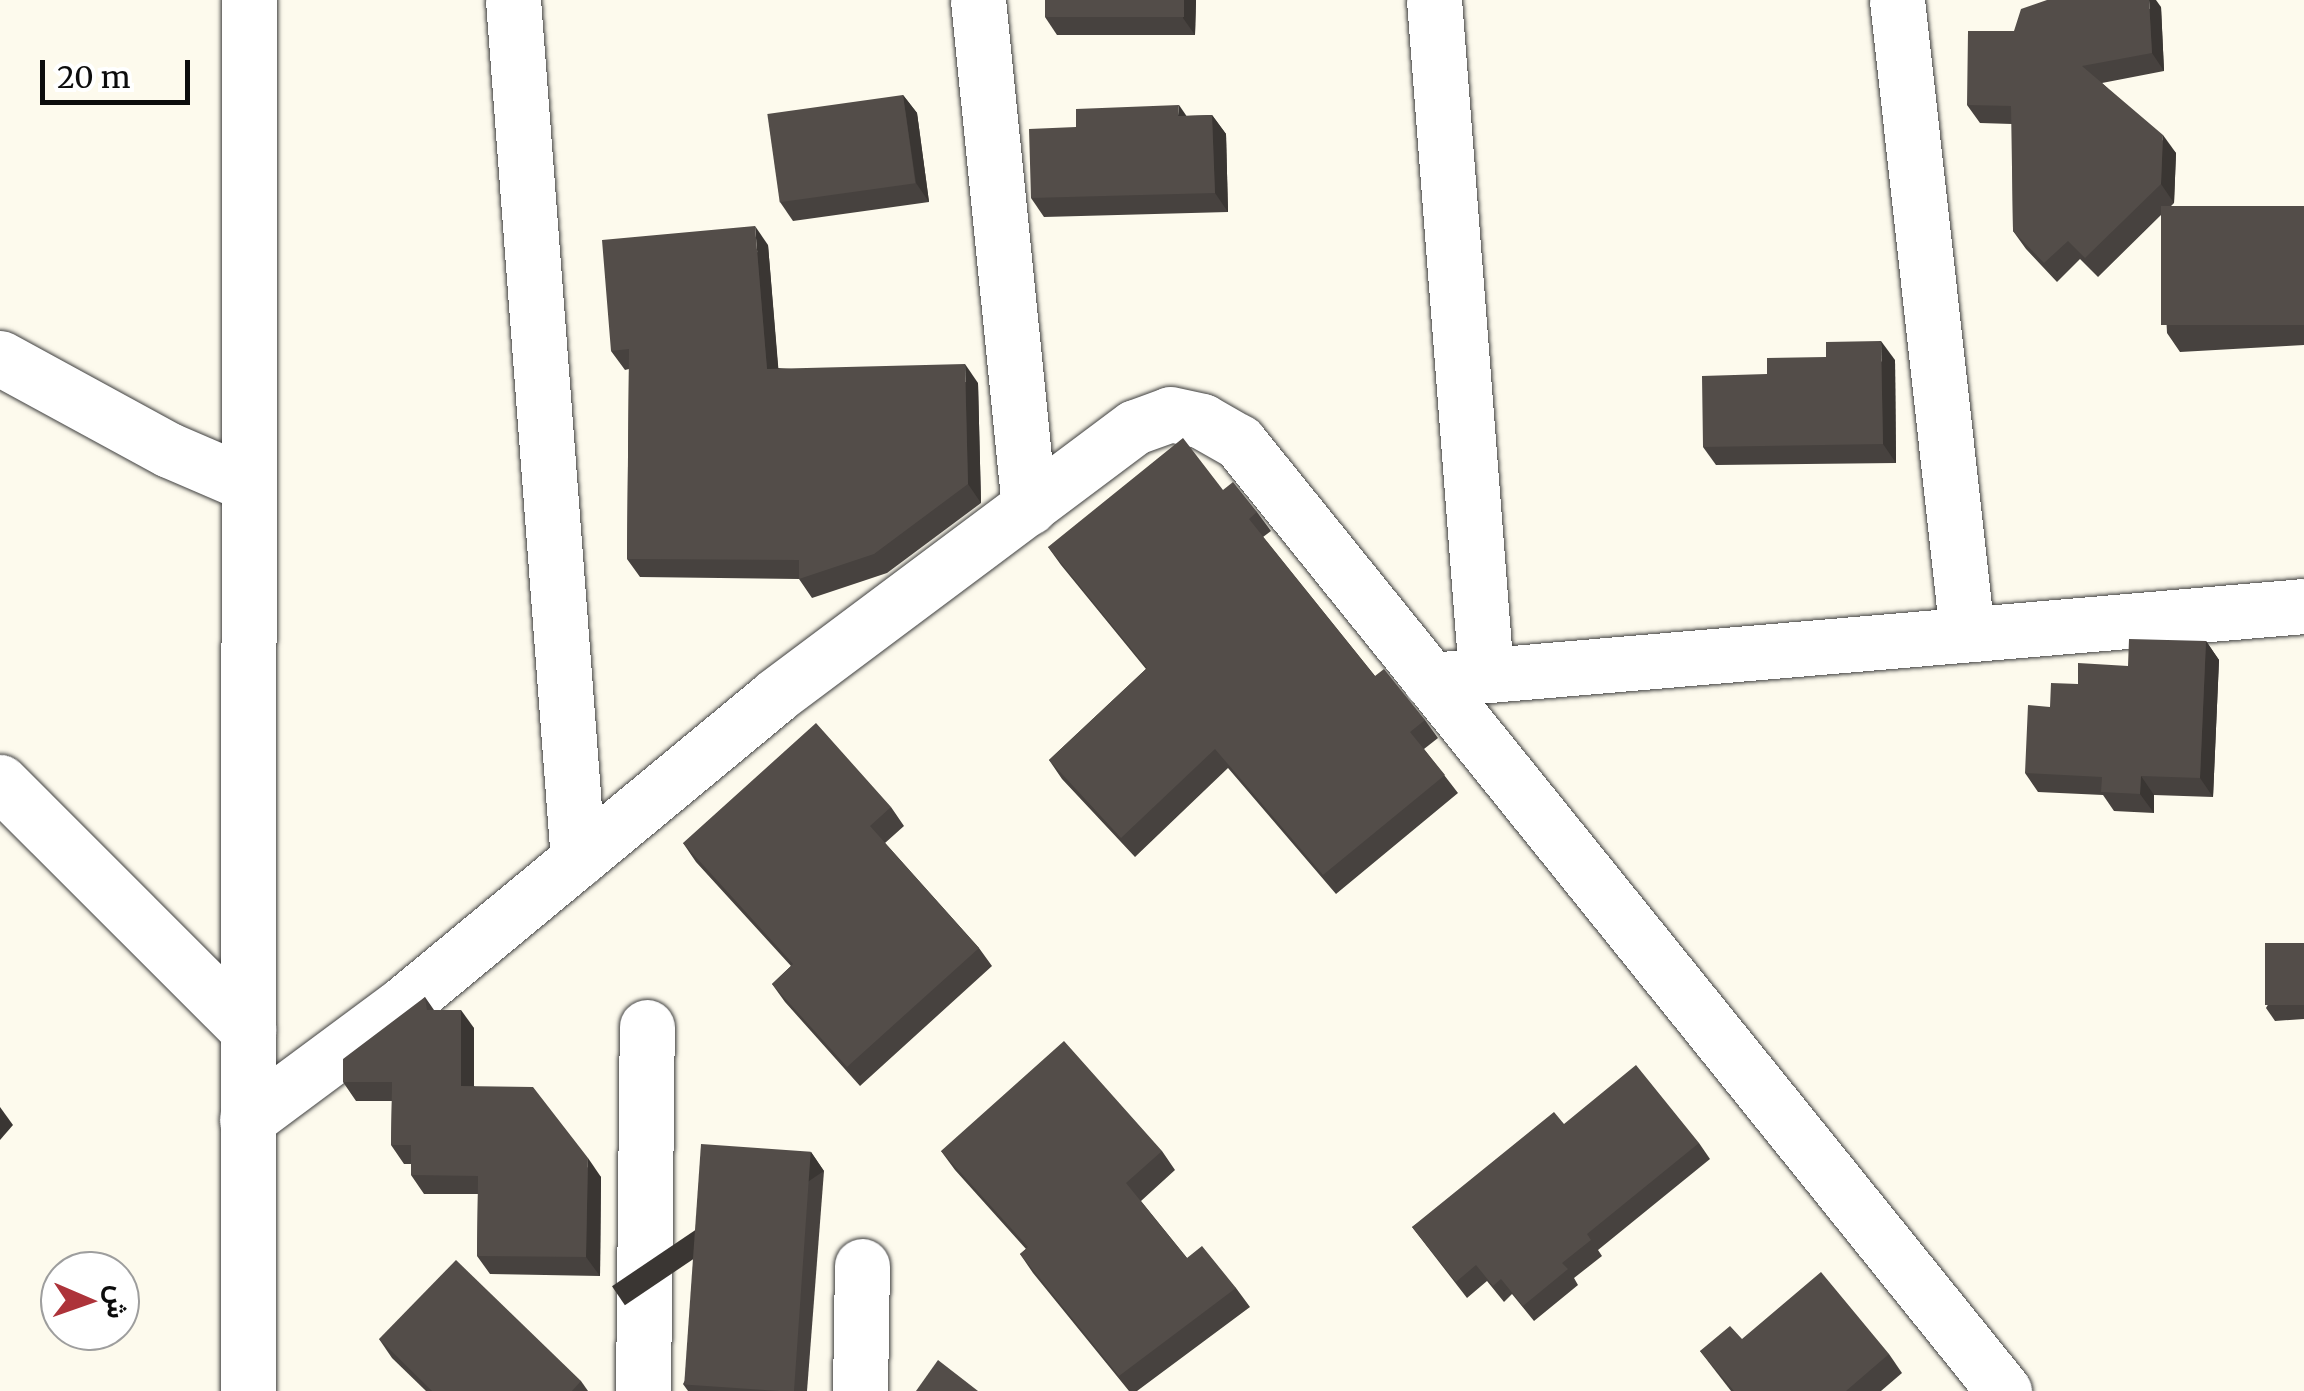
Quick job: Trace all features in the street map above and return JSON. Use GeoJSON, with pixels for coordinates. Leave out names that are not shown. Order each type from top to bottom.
{"type":"FeatureCollection","features":[{"type":"Feature","properties":{"kind":"street"},"geometry":{"type":"LineString","coordinates":[[248,0],[247,1120],[255,1383]]}},
{"type":"Feature","properties":{"kind":"street"},"geometry":{"type":"LineString","coordinates":[[514,0],[578,860]]}},
{"type":"Feature","properties":{"kind":"street"},"geometry":{"type":"LineString","coordinates":[[978,0],[1030,507]]}},
{"type":"Feature","properties":{"kind":"street"},"geometry":{"type":"LineString","coordinates":[[1434,0],[1486,675]]}},
{"type":"Feature","properties":{"kind":"street"},"geometry":{"type":"LineString","coordinates":[[1896,0],[1966,634]]}},
{"type":"Feature","properties":{"kind":"street"},"geometry":{"type":"LineString","coordinates":[[0,358],[169,450],[248,484]]}},
{"type":"Feature","properties":{"kind":"street"},"geometry":{"type":"LineString","coordinates":[[247,1120],[578,860],[776,696],[1136,428],[1170,414],[1202,420],[1239,442],[2004,1391]]}},
{"type":"Feature","properties":{"kind":"street"},"geometry":{"type":"LineString","coordinates":[[1430,680],[2304,606]]}},
{"type":"Feature","properties":{"kind":"street"},"geometry":{"type":"LineString","coordinates":[[0,782],[248,1030]]}},
{"type":"Feature","properties":{"kind":"street"},"geometry":{"type":"LineString","coordinates":[[642,1391],[648,1027]]}},
{"type":"Feature","properties":{"kind":"street"},"geometry":{"type":"LineString","coordinates":[[860,1391],[862,1266]]}},
{"type":"Feature","properties":{"kind":"building"},"geometry":{"type":"Polygon","coordinates":[[[1045,0],[1184,0],[1184,17],[1045,17],[1045,0]]]}},
{"type":"Feature","properties":{"kind":"building"},"geometry":{"type":"Polygon","coordinates":[[[2047,0],[2149,0],[2152,53],[2082,66],[2163,135],[2161,184],[2085,258],[2068,241],[2044,263],[2013,231],[2011,106],[1967,105],[1968,31],[2014,31],[2021,9],[2047,0]]]}},
{"type":"Feature","properties":{"kind":"building"},"geometry":{"type":"Polygon","coordinates":[[[903,95],[915,183],[780,202],[767,114],[903,95]]]}},
{"type":"Feature","properties":{"kind":"building"},"geometry":{"type":"Polygon","coordinates":[[[1179,105],[1178,116],[1212,115],[1215,193],[1031,198],[1029,129],[1076,127],[1076,109],[1179,105]]]}},
{"type":"Feature","properties":{"kind":"building"},"geometry":{"type":"Polygon","coordinates":[[[2161,206],[2304,206],[2304,325],[2161,325],[2161,206]]]}},
{"type":"Feature","properties":{"kind":"building"},"geometry":{"type":"Polygon","coordinates":[[[755,226],[767,369],[965,364],[968,484],[874,554],[799,579],[799,560],[627,559],[629,349],[611,351],[602,240],[755,226]]]}},
{"type":"Feature","properties":{"kind":"building"},"geometry":{"type":"Polygon","coordinates":[[[1881,341],[1883,444],[1703,447],[1702,376],[1767,374],[1767,358],[1826,357],[1826,342],[1881,341]]]}},
{"type":"Feature","properties":{"kind":"building"},"geometry":{"type":"Polygon","coordinates":[[[1183,438],[1223,490],[1233,482],[1257,512],[1249,519],[1375,676],[1384,669],[1425,720],[1410,732],[1445,775],[1323,875],[1215,749],[1121,838],[1049,760],[1147,668],[1048,547],[1183,438]]]}},
{"type":"Feature","properties":{"kind":"building"},"geometry":{"type":"Polygon","coordinates":[[[2129,639],[2206,641],[2200,778],[2141,776],[2140,794],[2101,792],[2102,777],[2025,773],[2028,705],[2050,707],[2051,683],[2078,684],[2078,663],[2128,666],[2129,639]]]}},
{"type":"Feature","properties":{"kind":"building"},"geometry":{"type":"Polygon","coordinates":[[[816,723],[891,807],[870,826],[979,948],[847,1067],[772,984],[793,964],[683,843],[816,723]]]}},
{"type":"Feature","properties":{"kind":"building"},"geometry":{"type":"Polygon","coordinates":[[[2265,943],[2304,943],[2304,1005],[2265,1005],[2265,943]]]}},
{"type":"Feature","properties":{"kind":"building"},"geometry":{"type":"Polygon","coordinates":[[[425,997],[427,1010],[461,1010],[461,1086],[533,1087],[588,1158],[586,1257],[477,1256],[478,1176],[411,1175],[411,1145],[391,1145],[392,1082],[343,1082],[343,1059],[425,997]]]}},
{"type":"Feature","properties":{"kind":"building"},"geometry":{"type":"Polygon","coordinates":[[[1064,1041],[1162,1151],[1126,1183],[1187,1258],[1202,1246],[1236,1288],[1119,1376],[1020,1254],[1028,1247],[941,1151],[1064,1041]]]}},
{"type":"Feature","properties":{"kind":"building"},"geometry":{"type":"Polygon","coordinates":[[[1636,1065],[1699,1143],[1587,1234],[1591,1240],[1562,1263],[1568,1269],[1523,1306],[1501,1279],[1493,1286],[1476,1265],[1456,1282],[1412,1227],[1554,1112],[1564,1124],[1636,1065]]]}},
{"type":"Feature","properties":{"kind":"building"},"geometry":{"type":"Polygon","coordinates":[[[701,1144],[811,1152],[794,1391],[684,1384],[701,1144]]]}},
{"type":"Feature","properties":{"kind":"building"},"geometry":{"type":"Polygon","coordinates":[[[456,1260],[581,1381],[572,1391],[432,1391],[379,1339],[456,1260]]]}},
{"type":"Feature","properties":{"kind":"building"},"geometry":{"type":"Polygon","coordinates":[[[1821,1272],[1889,1354],[1846,1391],[1734,1391],[1700,1351],[1730,1326],[1742,1339],[1821,1272]]]}},
{"type":"Feature","properties":{"kind":"building"},"geometry":{"type":"Polygon","coordinates":[[[938,1360],[978,1391],[916,1391],[938,1360]]]}}]}
